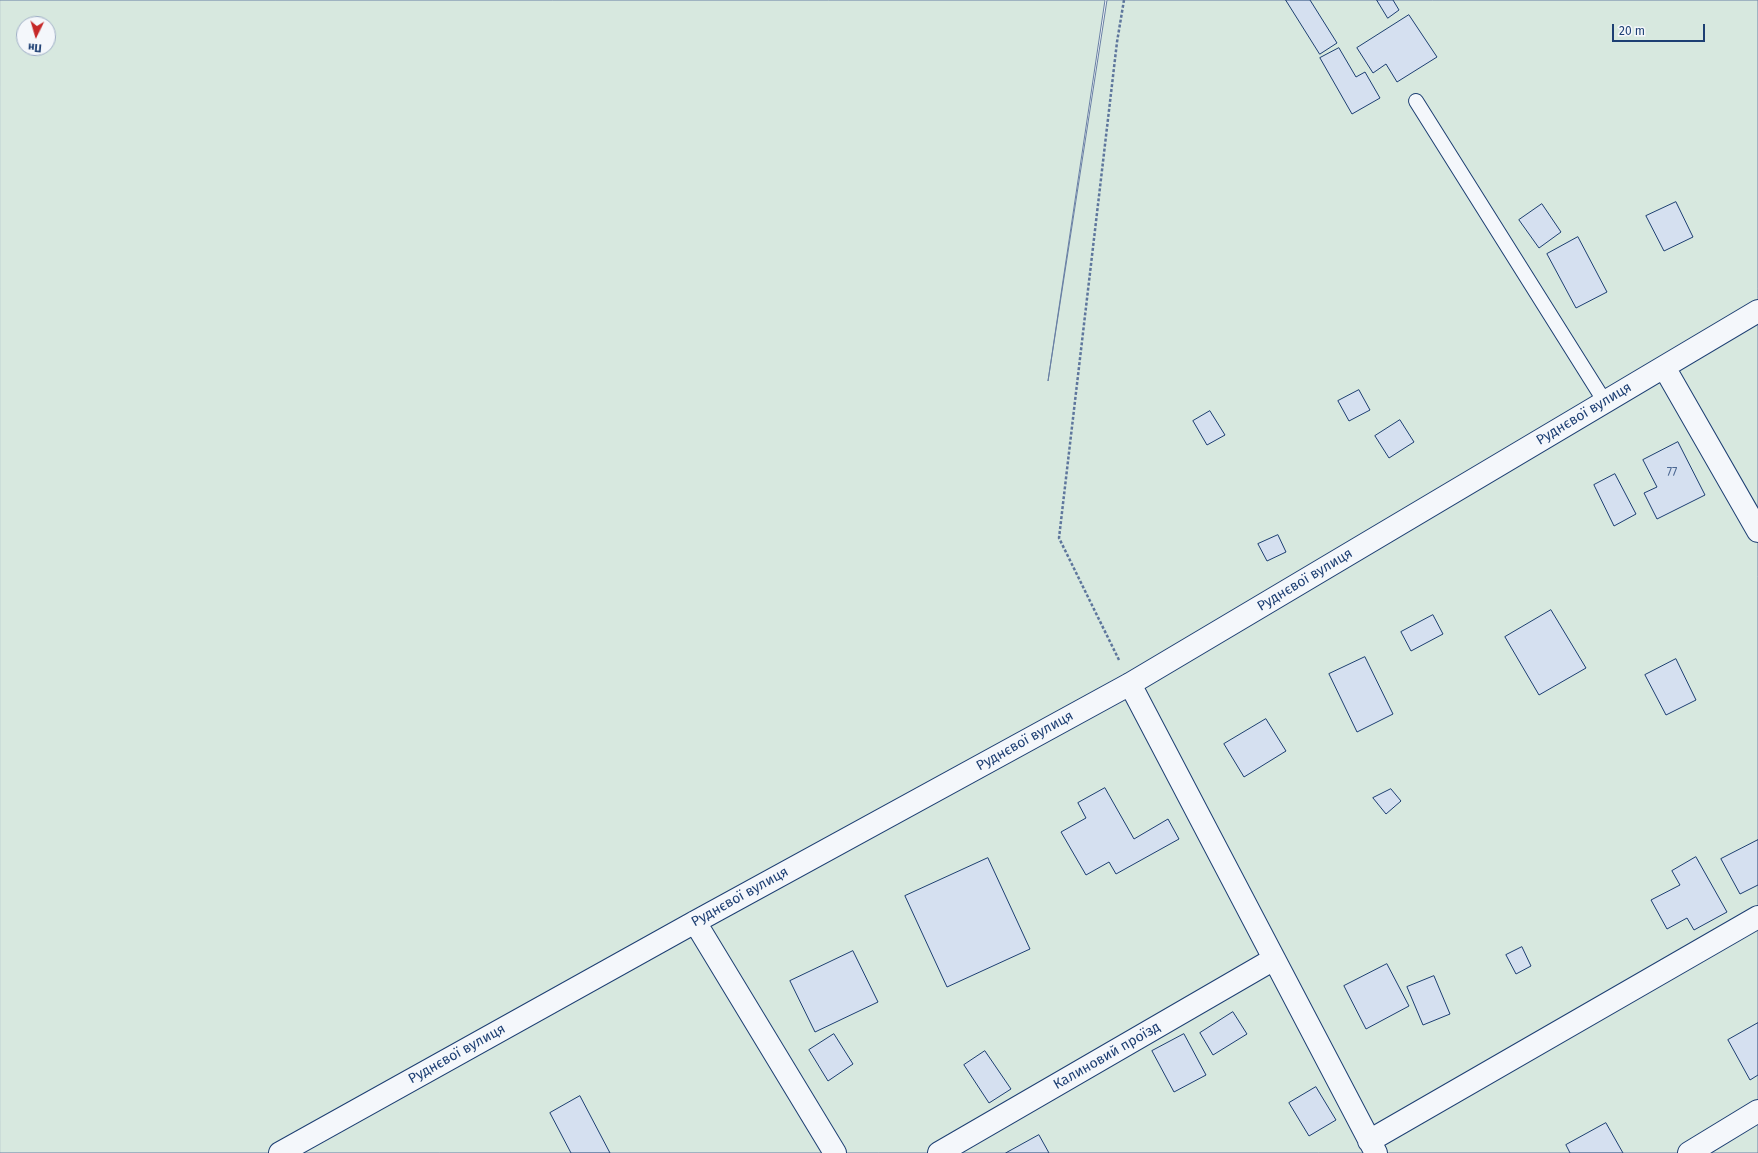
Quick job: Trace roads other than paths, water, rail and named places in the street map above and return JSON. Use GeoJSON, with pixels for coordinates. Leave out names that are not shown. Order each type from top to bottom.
{"type":"FeatureCollection","features":[{"type":"Feature","properties":{"kind":"street","name":"Руднєвої вулиця"},"geometry":{"type":"LineString","coordinates":[[280,1153],[695,922],[1130,684],[1758,311]]}},
{"type":"Feature","properties":{"kind":"street"},"geometry":{"type":"LineString","coordinates":[[1664,367],[1758,531]]}},
{"type":"Feature","properties":{"kind":"street"},"geometry":{"type":"LineString","coordinates":[[1130,684],[1372,1147],[1758,917]]}},
{"type":"Feature","properties":{"kind":"street"},"geometry":{"type":"LineString","coordinates":[[695,922],[835,1153]]}},
{"type":"Feature","properties":{"kind":"street","name":"Калиновий проїзд"},"geometry":{"type":"LineString","coordinates":[[939,1153],[1274,958]]}},
{"type":"Feature","properties":{"kind":"street"},"geometry":{"type":"LineString","coordinates":[[1689,1153],[1758,1111]]}},
{"type":"Feature","properties":{"kind":"lane"},"geometry":{"type":"LineString","coordinates":[[1416,101],[1605,402]]}}]}
